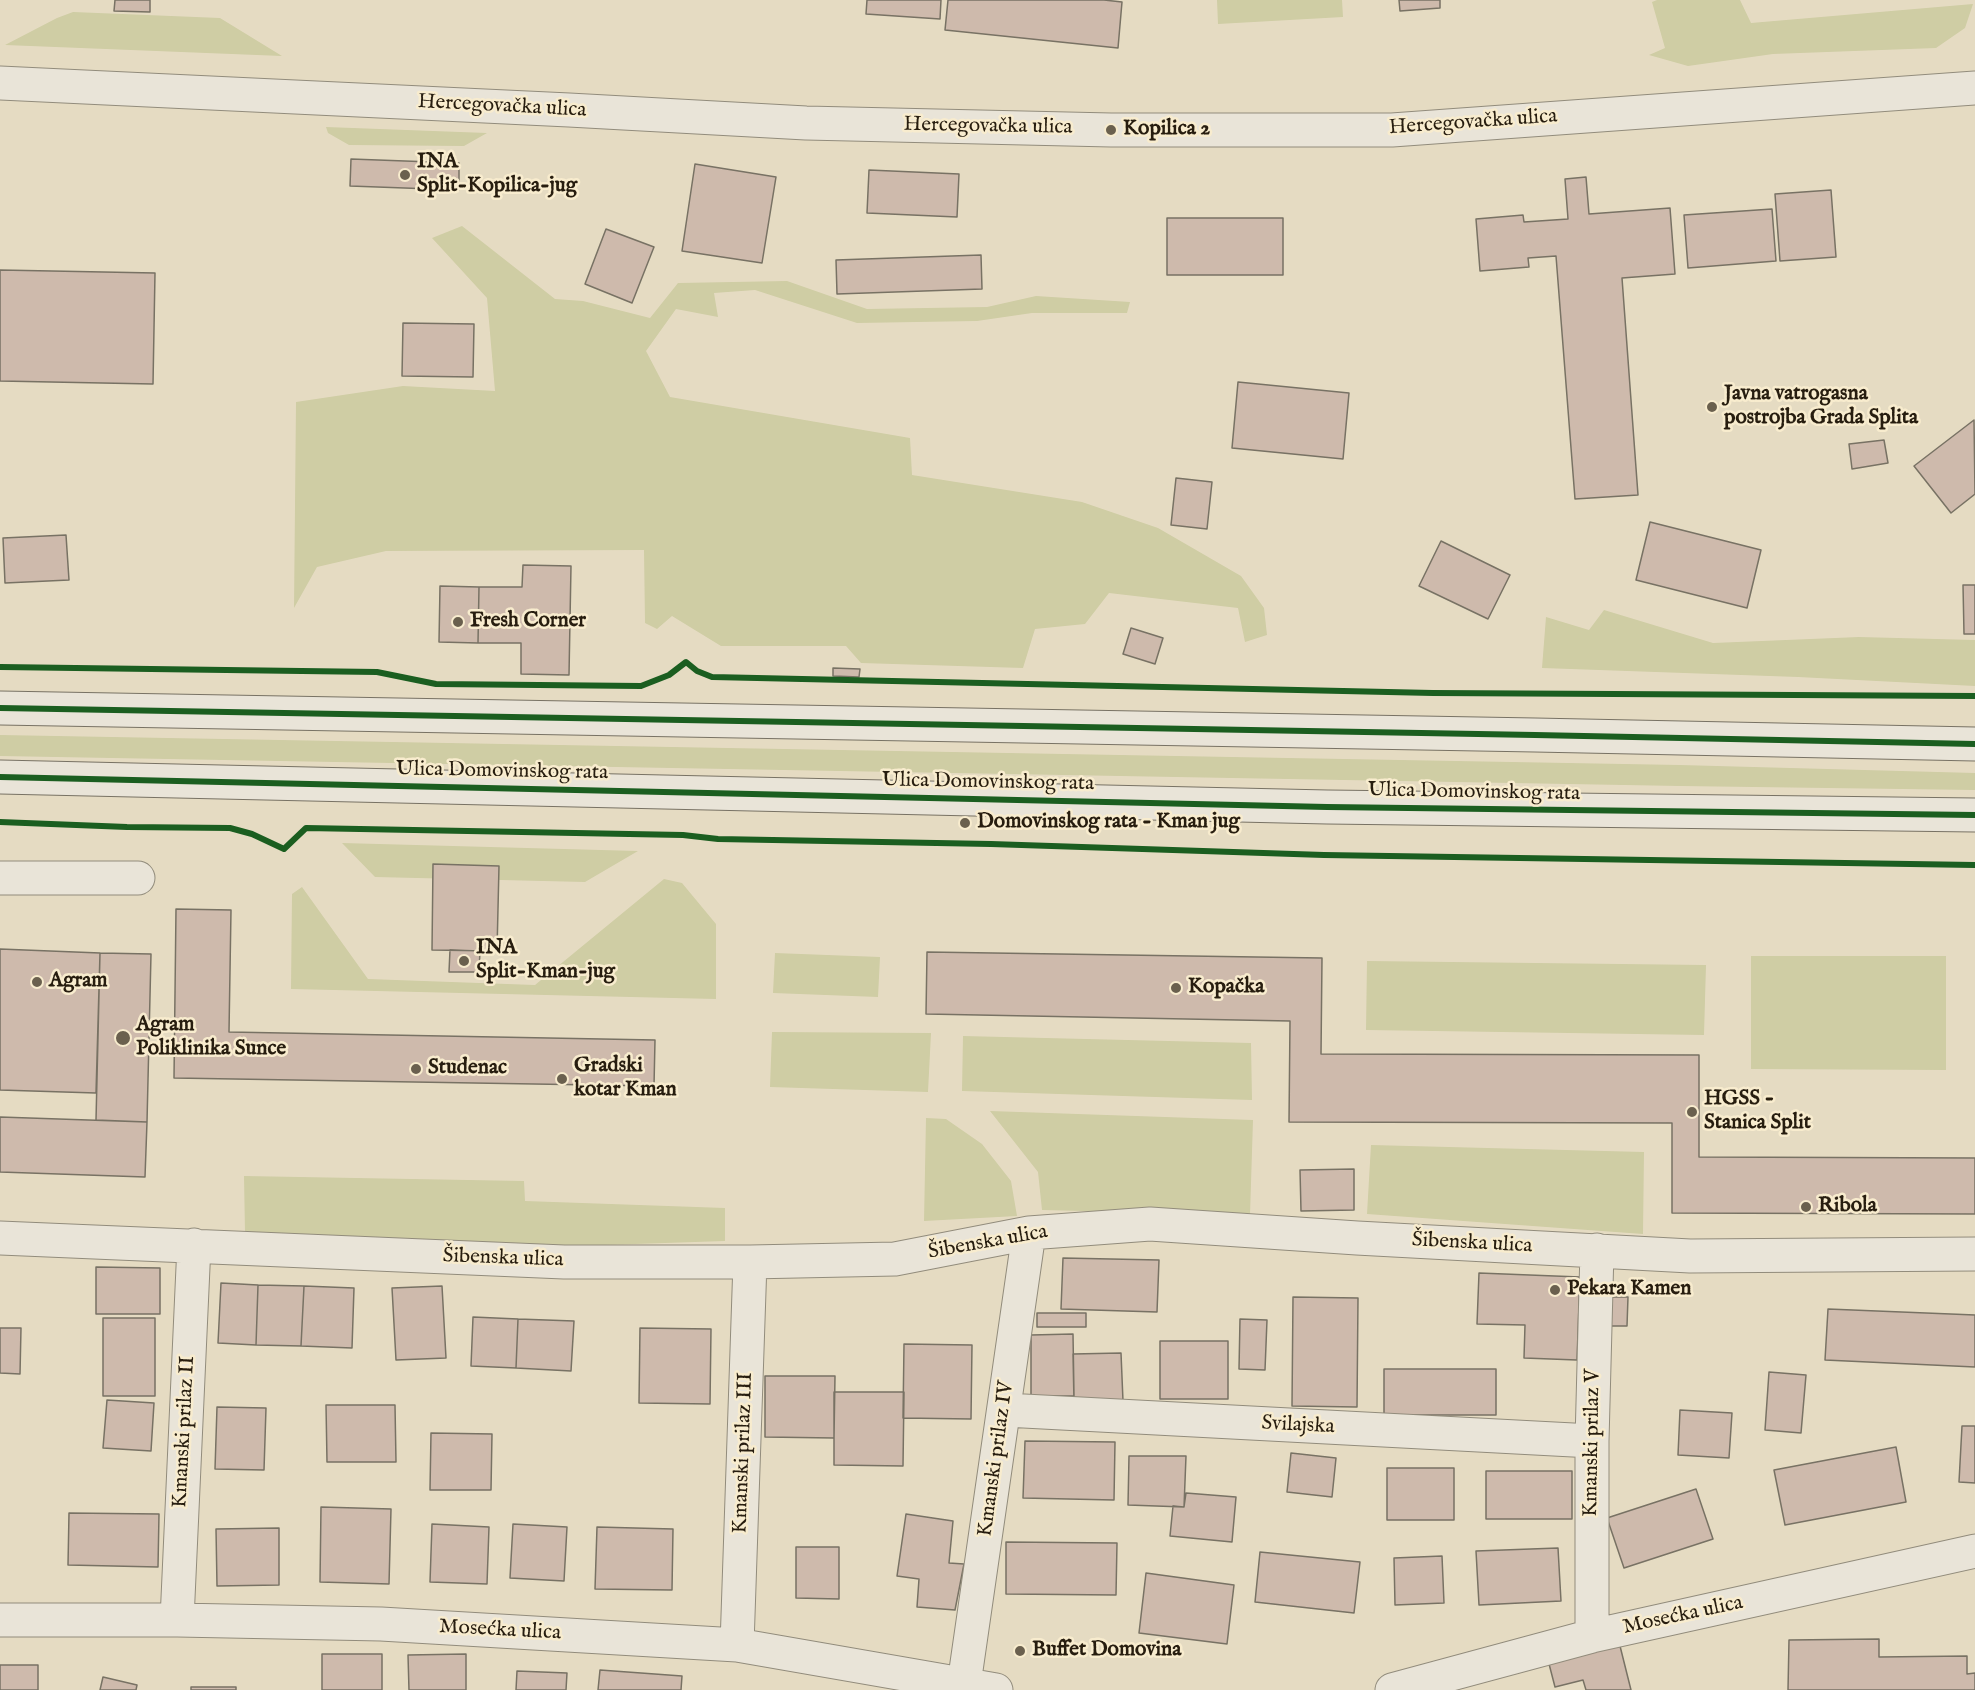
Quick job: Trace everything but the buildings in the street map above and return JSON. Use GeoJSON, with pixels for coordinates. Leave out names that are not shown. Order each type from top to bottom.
{"type":"FeatureCollection","features":[{"type":"Feature","properties":{"kind":"street","name":"Hercegovačka ulica"},"geometry":{"type":"LineString","coordinates":[[0,83],[806,123],[1110,130],[1392,130],[1975,88]]}},
{"type":"Feature","properties":{"kind":"street"},"geometry":{"type":"LineString","coordinates":[[0,708],[1975,744]]}},
{"type":"Feature","properties":{"kind":"street","name":"Ulica Domovinskog rata"},"geometry":{"type":"LineString","coordinates":[[0,777],[1315,807],[1975,815]]}},
{"type":"Feature","properties":{"kind":"street"},"geometry":{"type":"LineString","coordinates":[[0,878],[138,878]]}},
{"type":"Feature","properties":{"kind":"street","name":"Šibenska ulica"},"geometry":{"type":"LineString","coordinates":[[0,1238],[564,1262],[750,1262],[895,1259],[1029,1233],[1150,1224],[1690,1256],[1975,1254]]}},
{"type":"Feature","properties":{"kind":"street","name":"Kmanski prilaz IV"},"geometry":{"type":"LineString","coordinates":[[964,1684],[1029,1233]]}},
{"type":"Feature","properties":{"kind":"street","name":"Kmanski prilaz II"},"geometry":{"type":"LineString","coordinates":[[177,1620],[194,1245]]}},
{"type":"Feature","properties":{"kind":"street","name":"Kmanski prilaz V"},"geometry":{"type":"LineString","coordinates":[[1592,1636],[1592,1441],[1597,1250]]}},
{"type":"Feature","properties":{"kind":"street","name":"Kmanski prilaz III"},"geometry":{"type":"LineString","coordinates":[[737,1645],[750,1262]]}},
{"type":"Feature","properties":{"kind":"street","name":"Svilajska"},"geometry":{"type":"LineString","coordinates":[[1005,1410],[1592,1441]]}},
{"type":"Feature","properties":{"kind":"street","name":"Mosećka ulica"},"geometry":{"type":"LineString","coordinates":[[1392,1690],[1592,1636],[1975,1551]]}},
{"type":"Feature","properties":{"kind":"street","name":"Mosećka ulica"},"geometry":{"type":"LineString","coordinates":[[0,1620],[177,1620],[381,1624],[737,1645],[996,1690]]}},
{"type":"Feature","properties":{"kind":"shaded area"},"geometry":{"type":"Polygon","coordinates":[[[1217,0],[1342,0],[1343,17],[1218,24],[1217,0]]]}},
{"type":"Feature","properties":{"kind":"shaded area"},"geometry":{"type":"Polygon","coordinates":[[[1657,0],[1740,0],[1751,23],[1973,4],[1965,28],[1936,48],[1773,54],[1688,66],[1649,55],[1665,48],[1652,2],[1657,0]]]}},
{"type":"Feature","properties":{"kind":"shaded area"},"geometry":{"type":"Polygon","coordinates":[[[73,12],[220,18],[282,56],[5,45],[73,12]]]}},
{"type":"Feature","properties":{"kind":"shaded area"},"geometry":{"type":"Polygon","coordinates":[[[326,127],[487,133],[464,146],[349,145],[328,133],[326,127]]]}},
{"type":"Feature","properties":{"kind":"shaded area"},"geometry":{"type":"Polygon","coordinates":[[[462,226],[555,299],[583,301],[650,318],[678,283],[787,281],[867,309],[987,307],[1036,296],[1130,302],[1127,313],[1032,313],[977,321],[857,323],[755,290],[714,293],[718,317],[676,309],[646,351],[670,397],[910,438],[912,475],[1082,502],[1158,528],[1241,576],[1264,608],[1267,635],[1245,642],[1238,608],[1109,593],[1085,624],[1035,629],[1023,668],[861,663],[846,646],[721,646],[672,616],[657,629],[645,623],[644,550],[386,551],[317,567],[294,608],[296,402],[403,386],[495,391],[487,298],[432,238],[462,226]]]}},
{"type":"Feature","properties":{"kind":"shaded area"},"geometry":{"type":"Polygon","coordinates":[[[1604,610],[1713,643],[1859,637],[1975,640],[1975,686],[1542,668],[1546,617],[1589,630],[1604,610]]]}},
{"type":"Feature","properties":{"kind":"shaded area"},"geometry":{"type":"Polygon","coordinates":[[[0,735],[1680,765],[1975,773],[1975,790],[0,756],[0,735]]]}},
{"type":"Feature","properties":{"kind":"shaded area"},"geometry":{"type":"Polygon","coordinates":[[[342,843],[638,851],[585,882],[375,877],[342,843]]]}},
{"type":"Feature","properties":{"kind":"shaded area"},"geometry":{"type":"Polygon","coordinates":[[[664,879],[682,883],[716,924],[716,999],[291,989],[292,894],[302,887],[368,979],[535,985],[664,879]]]}},
{"type":"Feature","properties":{"kind":"shaded area"},"geometry":{"type":"Polygon","coordinates":[[[775,953],[880,957],[878,997],[773,993],[775,953]]]}},
{"type":"Feature","properties":{"kind":"shaded area"},"geometry":{"type":"Polygon","coordinates":[[[1751,956],[1946,956],[1946,1070],[1751,1069],[1751,956]]]}},
{"type":"Feature","properties":{"kind":"shaded area"},"geometry":{"type":"Polygon","coordinates":[[[1367,961],[1706,965],[1704,1035],[1366,1030],[1367,961]]]}},
{"type":"Feature","properties":{"kind":"shaded area"},"geometry":{"type":"Polygon","coordinates":[[[772,1032],[931,1033],[928,1092],[770,1087],[772,1032]]]}},
{"type":"Feature","properties":{"kind":"shaded area"},"geometry":{"type":"Polygon","coordinates":[[[963,1036],[1251,1043],[1252,1100],[962,1091],[963,1036]]]}},
{"type":"Feature","properties":{"kind":"shaded area"},"geometry":{"type":"Polygon","coordinates":[[[990,1111],[1253,1120],[1250,1215],[1042,1210],[1038,1172],[990,1111]]]}},
{"type":"Feature","properties":{"kind":"shaded area"},"geometry":{"type":"Polygon","coordinates":[[[926,1118],[946,1119],[982,1144],[1011,1181],[1017,1216],[924,1221],[926,1118]]]}},
{"type":"Feature","properties":{"kind":"shaded area"},"geometry":{"type":"Polygon","coordinates":[[[1371,1145],[1644,1152],[1643,1234],[1367,1214],[1371,1145]]]}},
{"type":"Feature","properties":{"kind":"shaded area"},"geometry":{"type":"Polygon","coordinates":[[[244,1176],[524,1181],[525,1201],[725,1208],[725,1241],[575,1246],[245,1233],[244,1176]]]}},
{"type":"Feature","properties":{"kind":"cycle path"},"geometry":{"type":"LineString","coordinates":[[0,667],[377,672],[436,684],[641,686],[669,675],[686,662],[697,671],[712,677],[1433,693],[1975,696]]}},
{"type":"Feature","properties":{"kind":"cycle path"},"geometry":{"type":"LineString","coordinates":[[0,708],[1975,744]]}},
{"type":"Feature","properties":{"kind":"cycle path"},"geometry":{"type":"LineString","coordinates":[[0,777],[1327,807],[1975,815]]}},
{"type":"Feature","properties":{"kind":"cycle path"},"geometry":{"type":"LineString","coordinates":[[0,822],[230,828],[252,834],[284,849],[306,828],[683,835],[718,839],[991,844],[1324,855],[1975,865]]}},
{"type":"Feature","properties":{"kind":"place","name":"Kopilica 2"},"geometry":{"type":"Point","coordinates":[1111,130]}},
{"type":"Feature","properties":{"kind":"place","name":"INA Split-Kopilica-jug"},"geometry":{"type":"Point","coordinates":[405,175]}},
{"type":"Feature","properties":{"kind":"place","name":"Javna vatrogasna postrojba Grada Splita"},"geometry":{"type":"Point","coordinates":[1712,407]}},
{"type":"Feature","properties":{"kind":"place","name":"Fresh Corner"},"geometry":{"type":"Point","coordinates":[458,622]}},
{"type":"Feature","properties":{"kind":"place","name":"Domovinskog rata - Kman jug"},"geometry":{"type":"Point","coordinates":[965,823]}},
{"type":"Feature","properties":{"kind":"place","name":"INA Split-Kman-jug"},"geometry":{"type":"Point","coordinates":[464,961]}},
{"type":"Feature","properties":{"kind":"place","name":"Agram"},"geometry":{"type":"Point","coordinates":[37,982]}},
{"type":"Feature","properties":{"kind":"place","name":"Kopačka"},"geometry":{"type":"Point","coordinates":[1176,988]}},
{"type":"Feature","properties":{"kind":"place","name":"Agram Poliklinika Sunce"},"geometry":{"type":"Point","coordinates":[123,1038]}},
{"type":"Feature","properties":{"kind":"place","name":"Studenac"},"geometry":{"type":"Point","coordinates":[416,1069]}},
{"type":"Feature","properties":{"kind":"place","name":"Gradski kotar Kman"},"geometry":{"type":"Point","coordinates":[562,1079]}},
{"type":"Feature","properties":{"kind":"place","name":"HGSS - Stanica Split"},"geometry":{"type":"Point","coordinates":[1692,1112]}},
{"type":"Feature","properties":{"kind":"place","name":"Ribola"},"geometry":{"type":"Point","coordinates":[1806,1207]}},
{"type":"Feature","properties":{"kind":"place","name":"Pekara Kamen"},"geometry":{"type":"Point","coordinates":[1555,1290]}},
{"type":"Feature","properties":{"kind":"place","name":"Buffet Domovina"},"geometry":{"type":"Point","coordinates":[1020,1651]}}]}
